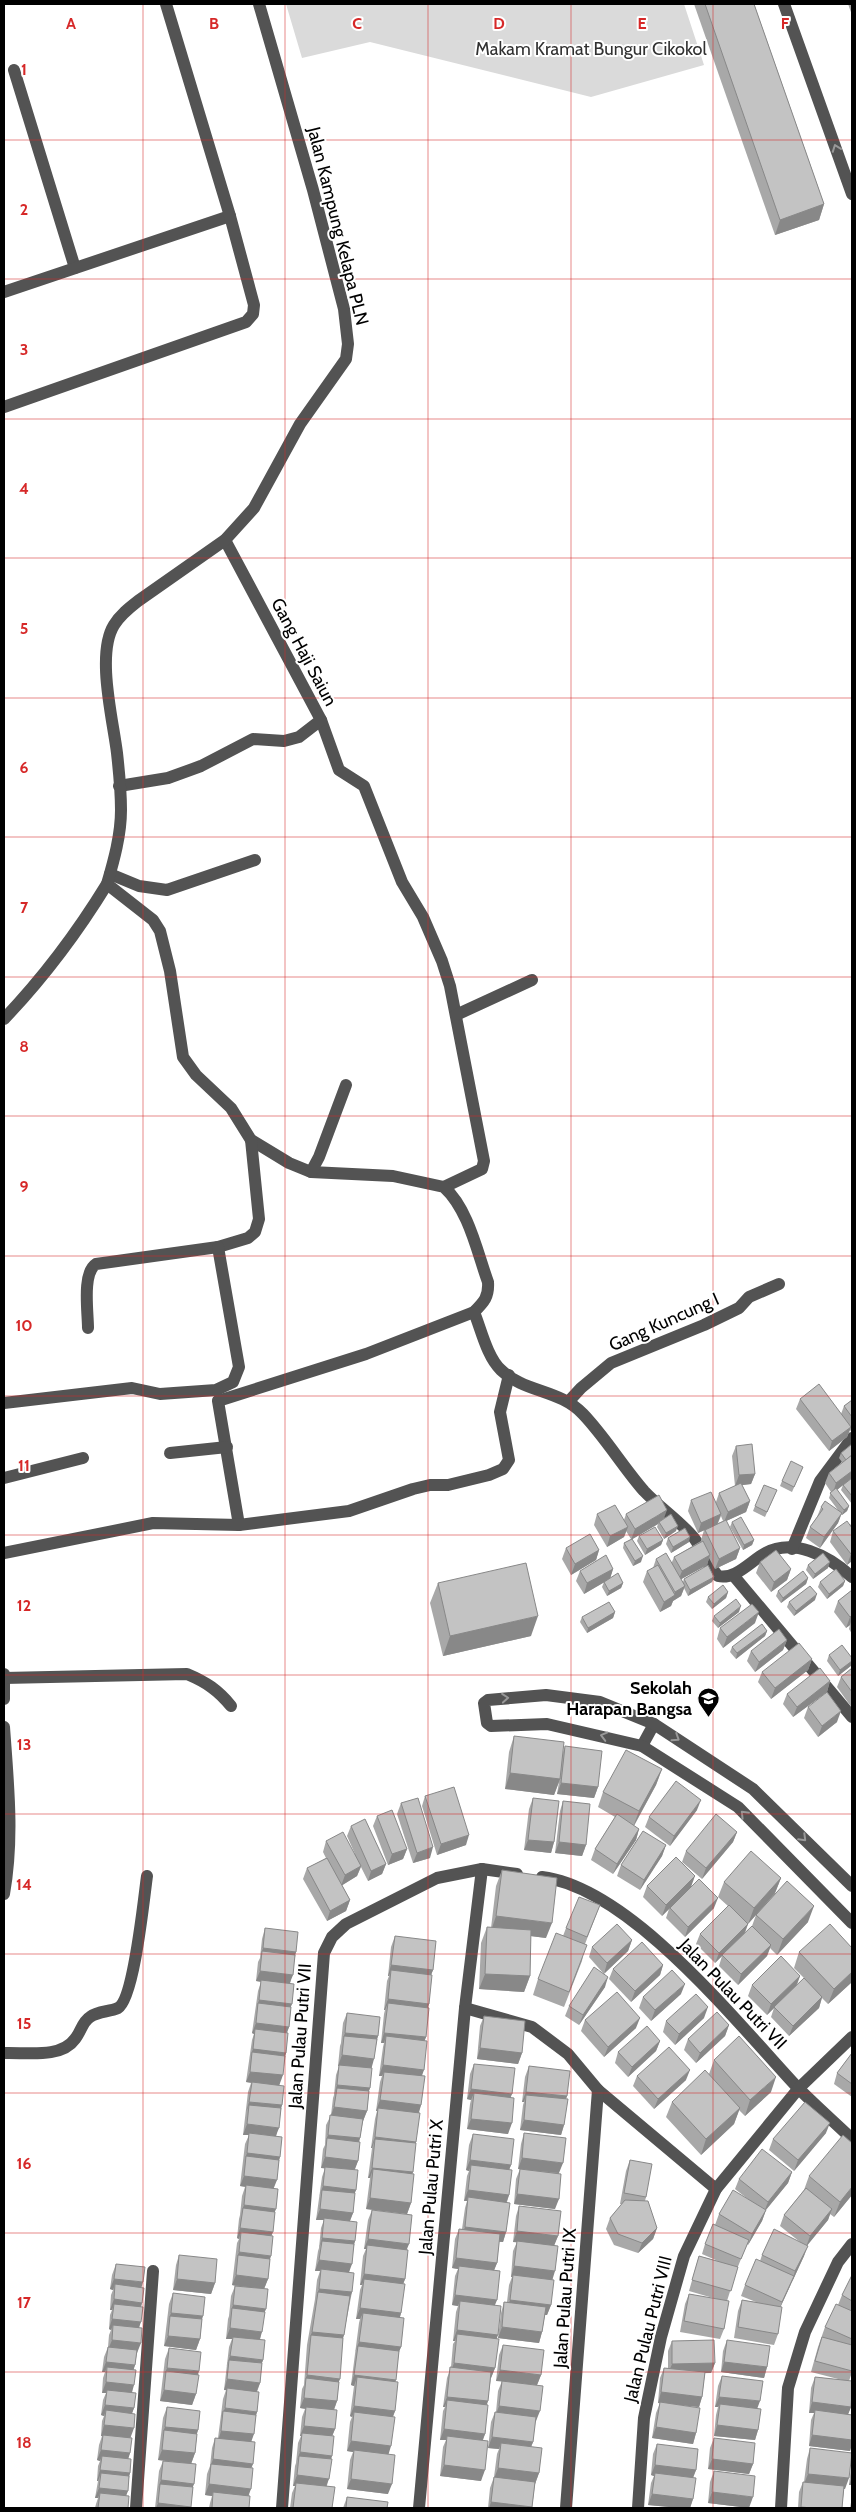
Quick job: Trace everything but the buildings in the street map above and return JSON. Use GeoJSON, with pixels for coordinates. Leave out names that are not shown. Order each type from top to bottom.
{"type":"FeatureCollection","features":[{"type":"Feature","properties":{"kind":"street"},"geometry":{"type":"LineString","coordinates":[[4,407],[246,322],[253,314],[254,305],[230,216],[166,4]]}},
{"type":"Feature","properties":{"kind":"street","name":"Jalan Kampung Kelapa PLN"},"geometry":{"type":"LineString","coordinates":[[4,1019],[60,956],[109,879],[119,834],[121,810],[117,754],[106,675],[106,658],[113,626],[138,601],[225,540],[254,508],[300,424],[346,359],[348,344],[344,309],[313,190],[259,4]]}},
{"type":"Feature","properties":{"kind":"street"},"geometry":{"type":"LineString","coordinates":[[784,4],[852,194]]}},
{"type":"Feature","properties":{"kind":"street"},"geometry":{"type":"LineString","coordinates":[[14,70],[75,268]]}},
{"type":"Feature","properties":{"kind":"street"},"geometry":{"type":"LineString","coordinates":[[4,292],[230,216]]}},
{"type":"Feature","properties":{"kind":"street","name":"Gang Haji Saiun"},"geometry":{"type":"LineString","coordinates":[[119,786],[168,778],[200,766],[252,740],[284,741],[299,737],[321,720],[225,540]]}},
{"type":"Feature","properties":{"kind":"street"},"geometry":{"type":"LineString","coordinates":[[321,720],[340,770],[364,786],[402,882],[423,917],[442,961],[456,1015],[484,1161],[482,1168],[444,1187]]}},
{"type":"Feature","properties":{"kind":"street"},"geometry":{"type":"LineString","coordinates":[[109,879],[167,890],[255,860]]}},
{"type":"Feature","properties":{"kind":"street"},"geometry":{"type":"LineString","coordinates":[[4,1403],[132,1388],[160,1394],[217,1396],[366,1354],[474,1312],[485,1301],[489,1293],[488,1282],[466,1220],[450,1192],[444,1187],[393,1176],[311,1172],[289,1163],[251,1140],[231,1108],[196,1075],[183,1057],[170,971],[160,931],[153,920],[109,879]]}},
{"type":"Feature","properties":{"kind":"street"},"geometry":{"type":"LineString","coordinates":[[456,1015],[532,980]]}},
{"type":"Feature","properties":{"kind":"street"},"geometry":{"type":"LineString","coordinates":[[311,1172],[319,1158],[346,1085]]}},
{"type":"Feature","properties":{"kind":"street"},"geometry":{"type":"LineString","coordinates":[[88,1328],[88,1279],[91,1267],[96,1264],[218,1247],[248,1238],[255,1232],[258,1220],[251,1140]]}},
{"type":"Feature","properties":{"kind":"street"},"geometry":{"type":"LineString","coordinates":[[217,1396],[233,1382],[239,1367],[218,1247]]}},
{"type":"Feature","properties":{"kind":"street","name":"Gang Kuncung I"},"geometry":{"type":"LineString","coordinates":[[569,1401],[581,1388],[611,1363],[704,1325],[739,1308],[749,1297],[779,1284]]}},
{"type":"Feature","properties":{"kind":"street"},"geometry":{"type":"LineString","coordinates":[[474,1312],[494,1362],[509,1375],[527,1386],[569,1401],[584,1415],[622,1466],[650,1497],[674,1517],[692,1536],[718,1576],[733,1575],[763,1554],[777,1549],[792,1549],[816,1552],[838,1564],[852,1577]]}},
{"type":"Feature","properties":{"kind":"street"},"geometry":{"type":"LineString","coordinates":[[4,1553],[153,1523],[239,1524],[349,1511],[414,1489],[470,1481],[503,1469],[509,1460],[500,1412],[509,1375]]}},
{"type":"Feature","properties":{"kind":"street"},"geometry":{"type":"LineString","coordinates":[[217,1396],[239,1524]]}},
{"type":"Feature","properties":{"kind":"street"},"geometry":{"type":"LineString","coordinates":[[792,1549],[820,1481],[852,1438]]}},
{"type":"Feature","properties":{"kind":"street"},"geometry":{"type":"LineString","coordinates":[[170,1453],[226,1447]]}},
{"type":"Feature","properties":{"kind":"street"},"geometry":{"type":"LineString","coordinates":[[4,1478],[84,1458]]}},
{"type":"Feature","properties":{"kind":"street"},"geometry":{"type":"LineString","coordinates":[[733,1575],[852,1717]]}},
{"type":"Feature","properties":{"kind":"street"},"geometry":{"type":"LineString","coordinates":[[4,1699],[4,1676],[187,1674],[209,1684],[220,1692],[231,1706]]}},
{"type":"Feature","properties":{"kind":"street"},"geometry":{"type":"LineString","coordinates":[[852,1886],[753,1788],[654,1724],[600,1702],[546,1695],[488,1700],[484,1706],[487,1723],[491,1726],[547,1724],[642,1746],[738,1807],[852,1923]]}},
{"type":"Feature","properties":{"kind":"street"},"geometry":{"type":"LineString","coordinates":[[642,1746],[654,1724]]}},
{"type":"Feature","properties":{"kind":"street"},"geometry":{"type":"LineString","coordinates":[[4,1727],[6,1774],[11,1812],[4,1894]]}},
{"type":"Feature","properties":{"kind":"street","name":"Jalan Pulau Putri X"},"geometry":{"type":"LineString","coordinates":[[419,2508],[464,2008],[482,1869]]}},
{"type":"Feature","properties":{"kind":"street","name":"Jalan Pulau Putri VII"},"geometry":{"type":"LineString","coordinates":[[282,2508],[324,1953],[332,1936],[346,1924],[437,1878],[482,1869],[551,1878],[587,1892],[616,1910],[682,1962],[799,2088],[852,2139]]}},
{"type":"Feature","properties":{"kind":"street"},"geometry":{"type":"LineString","coordinates":[[4,2053],[50,2052],[66,2048],[76,2039],[89,2017],[101,2011],[119,2008],[128,1994],[147,1876]]}},
{"type":"Feature","properties":{"kind":"street"},"geometry":{"type":"LineString","coordinates":[[464,2008],[532,2027],[568,2054],[598,2090],[716,2189]]}},
{"type":"Feature","properties":{"kind":"street","name":"Jalan Pulau Putri VIII"},"geometry":{"type":"LineString","coordinates":[[638,2508],[644,2418],[661,2337],[684,2256],[716,2189],[799,2088],[852,2037]]}},
{"type":"Feature","properties":{"kind":"street","name":"Jalan Pulau Putri IX"},"geometry":{"type":"LineString","coordinates":[[566,2508],[598,2090]]}},
{"type":"Feature","properties":{"kind":"street"},"geometry":{"type":"LineString","coordinates":[[781,2508],[788,2388],[805,2332],[838,2262],[852,2244]]}},
{"type":"Feature","properties":{"kind":"street"},"geometry":{"type":"LineString","coordinates":[[136,2508],[153,2271]]}},
{"type":"Feature","properties":{"kind":"green space","name":"Makam Kramat Bungur Cikokol"},"geometry":{"type":"Polygon","coordinates":[[[286,4],[684,4],[704,65],[591,97],[370,42],[302,58],[286,4]]]}},
{"type":"Feature","properties":{"kind":"place","name":"Sekolah Harapan Bangsa"},"geometry":{"type":"Point","coordinates":[708,1717]}}]}
